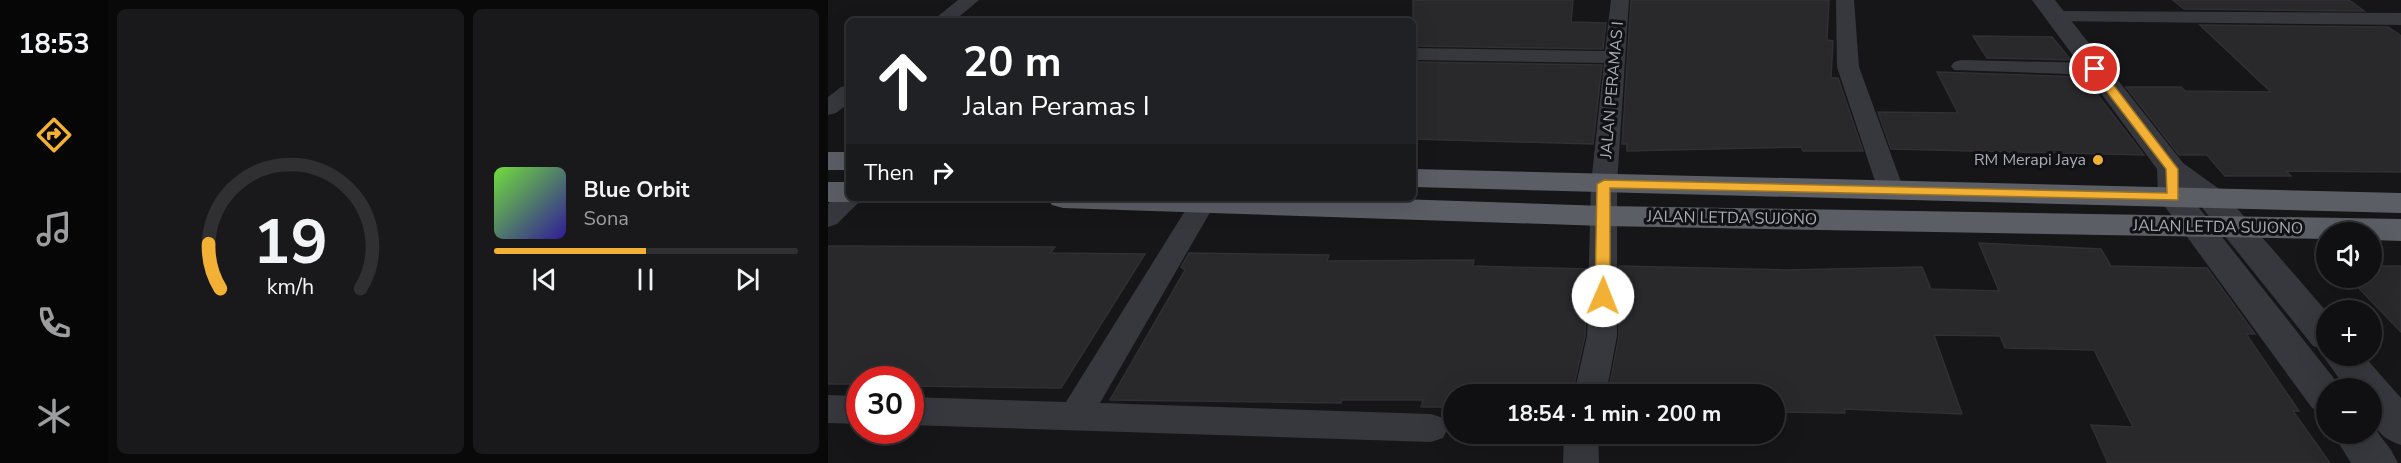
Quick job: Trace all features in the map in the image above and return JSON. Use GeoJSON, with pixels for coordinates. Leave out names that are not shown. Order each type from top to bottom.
{"type":"FeatureCollection","features":[{"type":"Feature","properties":{"kind":"highway"},"geometry":{"type":"LineString","coordinates":[[828,161],[846,161]]}},
{"type":"Feature","properties":{"kind":"highway","name":"JALAN LETDA SUJONO"},"geometry":{"type":"LineString","coordinates":[[1416,178],[1891,190],[2173,183]]}},
{"type":"Feature","properties":{"kind":"highway"},"geometry":{"type":"LineString","coordinates":[[828,192],[846,192]]}},
{"type":"Feature","properties":{"kind":"highway","name":"JALAN LETDA SUJONO"},"geometry":{"type":"LineString","coordinates":[[1168,201],[1604,216],[2203,212],[2401,203]]}},
{"type":"Feature","properties":{"kind":"highway","name":"JALAN LETDA SUJONO"},"geometry":{"type":"LineString","coordinates":[[2203,212],[2238,227],[2401,230]]}},
{"type":"Feature","properties":{"kind":"street"},"geometry":{"type":"LineString","coordinates":[[946,18],[970,0]]}},
{"type":"Feature","properties":{"kind":"street","name":"JALAN PERAMAS I"},"geometry":{"type":"LineString","coordinates":[[1592,384],[1602,336],[1604,184],[1620,0]]}},
{"type":"Feature","properties":{"kind":"street"},"geometry":{"type":"LineString","coordinates":[[1845,0],[1848,68],[1891,190]]}},
{"type":"Feature","properties":{"kind":"street"},"geometry":{"type":"LineString","coordinates":[[2229,0],[2252,20]]}},
{"type":"Feature","properties":{"kind":"street"},"geometry":{"type":"LineString","coordinates":[[2357,0],[2392,19],[2401,31]]}},
{"type":"Feature","properties":{"kind":"street"},"geometry":{"type":"LineString","coordinates":[[2049,9],[2252,20],[2392,19]]}},
{"type":"Feature","properties":{"kind":"street"},"geometry":{"type":"LineString","coordinates":[[2049,9],[2095,69],[2173,183],[2203,212],[2316,382]]}},
{"type":"Feature","properties":{"kind":"street"},"geometry":{"type":"LineString","coordinates":[[1416,54],[1614,57]]}},
{"type":"Feature","properties":{"kind":"street"},"geometry":{"type":"LineString","coordinates":[[1961,66],[2095,69]]}},
{"type":"Feature","properties":{"kind":"street"},"geometry":{"type":"LineString","coordinates":[[828,108],[846,94]]}},
{"type":"Feature","properties":{"kind":"street"},"geometry":{"type":"LineString","coordinates":[[828,218],[847,201]]}},
{"type":"Feature","properties":{"kind":"street"},"geometry":{"type":"LineString","coordinates":[[1076,415],[1203,202]]}},
{"type":"Feature","properties":{"kind":"street"},"geometry":{"type":"LineString","coordinates":[[2238,227],[2316,324]]}},
{"type":"Feature","properties":{"kind":"street"},"geometry":{"type":"LineString","coordinates":[[2350,366],[2360,378]]}},
{"type":"Feature","properties":{"kind":"street"},"geometry":{"type":"LineString","coordinates":[[2382,405],[2401,428]]}},
{"type":"Feature","properties":{"kind":"street"},"geometry":{"type":"LineString","coordinates":[[828,409],[846,410]]}},
{"type":"Feature","properties":{"kind":"street"},"geometry":{"type":"LineString","coordinates":[[924,411],[1431,428]]}},
{"type":"Feature","properties":{"kind":"street"},"geometry":{"type":"LineString","coordinates":[[1581,444],[1581,463]]}},
{"type":"Feature","properties":{"kind":"street"},"geometry":{"type":"LineString","coordinates":[[2362,444],[2376,463]]}},
{"type":"Feature","properties":{"kind":"building"},"geometry":{"type":"Polygon","coordinates":[[[1413,0],[1573,0],[1571,22],[1606,23],[1603,49],[1416,46],[1416,18],[1413,18],[1413,0]]]}},
{"type":"Feature","properties":{"kind":"building"},"geometry":{"type":"Polygon","coordinates":[[[1631,0],[1829,0],[1827,40],[1833,41],[1831,78],[1838,78],[1863,151],[1803,151],[1801,147],[1627,151],[1627,144],[1622,144],[1631,0]]]}},
{"type":"Feature","properties":{"kind":"building"},"geometry":{"type":"Polygon","coordinates":[[[2173,0],[2349,0],[2364,11],[2184,9],[2173,0]]]}},
{"type":"Feature","properties":{"kind":"building"},"geometry":{"type":"Polygon","coordinates":[[[2200,25],[2388,27],[2401,36],[2401,172],[2286,171],[2291,176],[2225,176],[2207,155],[2179,155],[2126,87],[2181,87],[2185,91],[2271,92],[2200,25]]]}},
{"type":"Feature","properties":{"kind":"building"},"geometry":{"type":"Polygon","coordinates":[[[1973,36],[2052,37],[2071,60],[1987,58],[1973,36]]]}},
{"type":"Feature","properties":{"kind":"building"},"geometry":{"type":"Polygon","coordinates":[[[1416,62],[1602,65],[1593,144],[1416,139],[1416,62]]]}},
{"type":"Feature","properties":{"kind":"building"},"geometry":{"type":"Polygon","coordinates":[[[1937,72],[2084,77],[2144,155],[1891,149],[1878,112],[1958,113],[1937,72]]]}},
{"type":"Feature","properties":{"kind":"building"},"geometry":{"type":"Polygon","coordinates":[[[1979,243],[2101,249],[2111,266],[2207,268],[2255,334],[2246,334],[2299,411],[2293,411],[2330,463],[2108,463],[2091,425],[2133,427],[2094,350],[2005,348],[2000,336],[1934,335],[1962,414],[1844,409],[1845,413],[1785,412],[1785,384],[1610,384],[1619,336],[1619,266],[1786,270],[1922,267],[1931,289],[1999,291],[1979,243]]]}},
{"type":"Feature","properties":{"kind":"building"},"geometry":{"type":"Polygon","coordinates":[[[828,246],[1055,247],[1050,253],[1145,254],[1061,388],[924,386],[924,366],[846,366],[846,384],[828,384],[828,246]]]}},
{"type":"Feature","properties":{"kind":"building"},"geometry":{"type":"Polygon","coordinates":[[[1189,253],[1329,255],[1327,261],[1474,260],[1473,266],[1587,269],[1585,336],[1574,384],[1443,384],[1443,407],[1421,407],[1423,400],[1342,400],[1341,403],[1110,400],[1185,270],[1181,267],[1189,253]]]}},
{"type":"Feature","properties":{"kind":"building"},"geometry":{"type":"Polygon","coordinates":[[[2382,266],[2401,266],[2401,332],[2382,312],[2382,300],[2370,300],[2359,288],[2382,288],[2382,266]]]}},
{"type":"Feature","properties":{"kind":"place","name":"RM Merapi Jaya"},"geometry":{"type":"Point","coordinates":[2098,160]}},
{"type":"Feature","properties":{"kind":"route"},"geometry":{"type":"LineString","coordinates":[[1603,296],[1604,184],[2174,197],[2172,169],[2095,69]]}}]}
